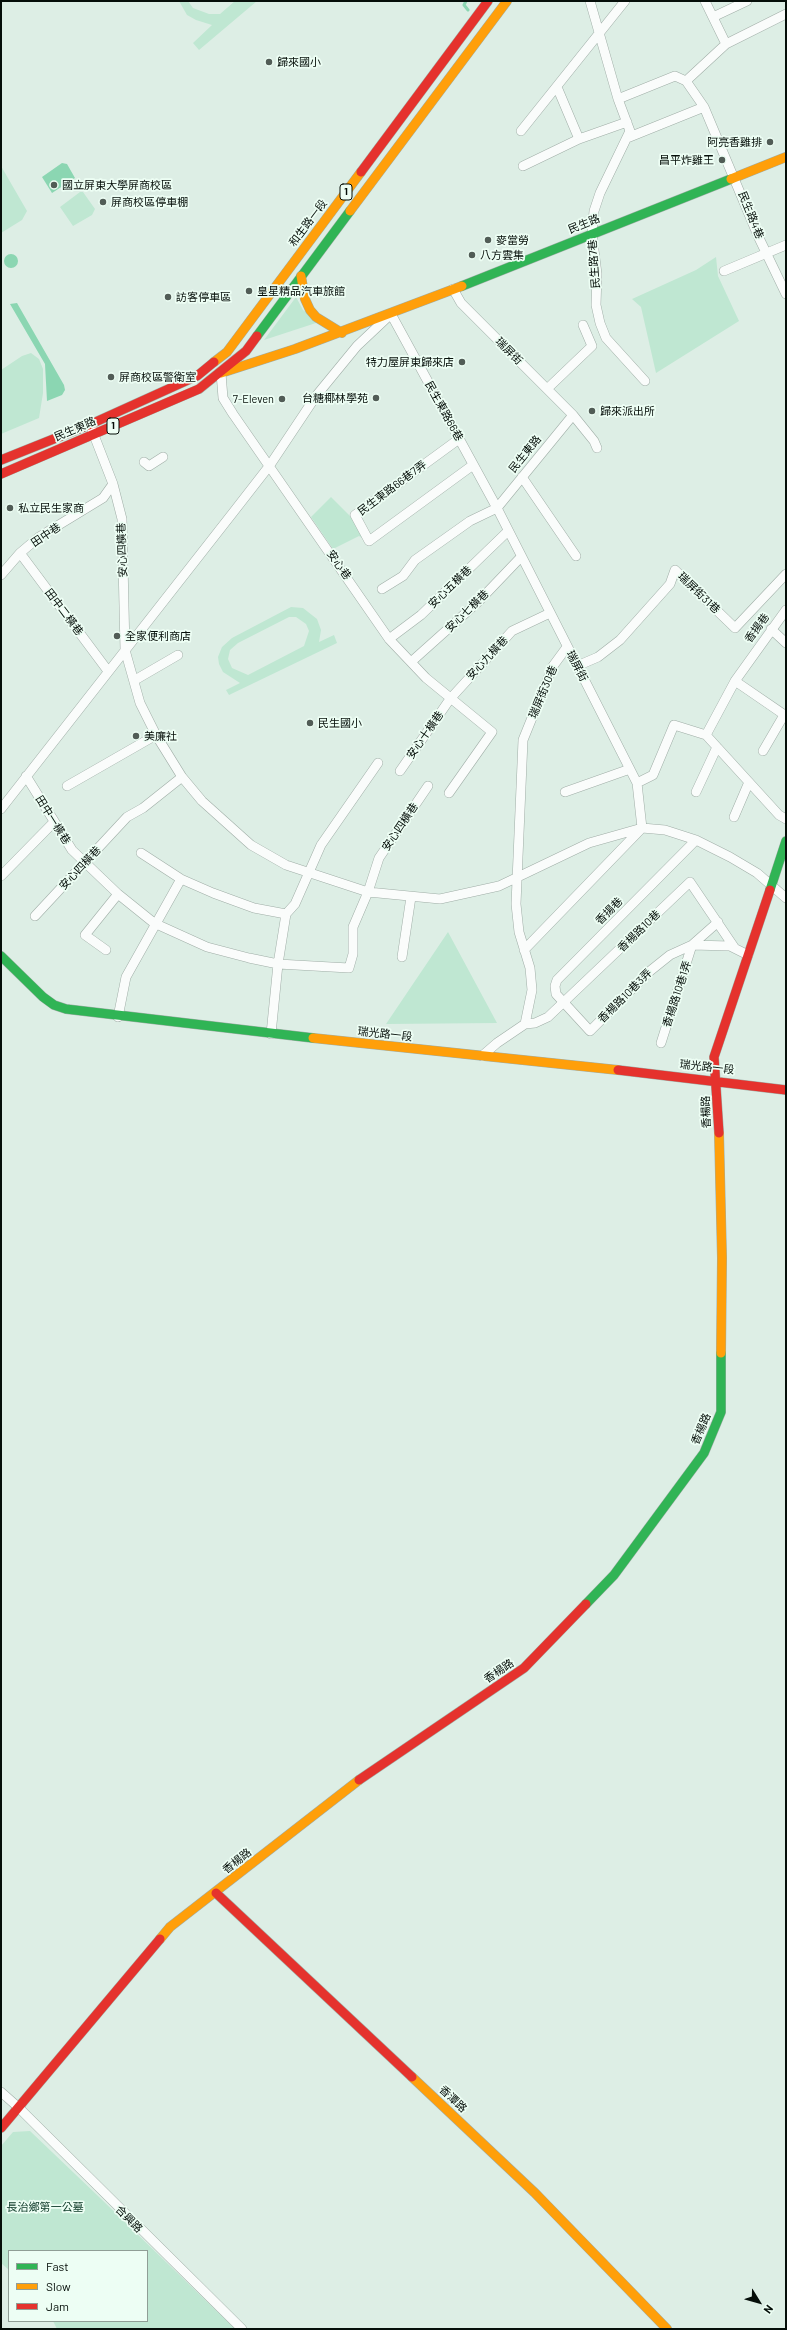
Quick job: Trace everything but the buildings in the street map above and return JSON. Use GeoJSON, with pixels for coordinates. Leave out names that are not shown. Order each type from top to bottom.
{"type":"FeatureCollection","features":[{"type":"Feature","properties":{"kind":"street","name":"和生路一段"},"geometry":{"type":"LineString","coordinates":[[197,376],[227,352],[488,1]]}},
{"type":"Feature","properties":{"kind":"street","name":"1"},"geometry":{"type":"LineString","coordinates":[[221,373],[246,351],[507,1]]}},
{"type":"Feature","properties":{"kind":"street","name":"民生路7巷"},"geometry":{"type":"LineString","coordinates":[[590,1],[618,99],[630,131],[600,193],[594,211],[592,234],[597,274],[596,304],[600,323],[606,338],[640,373],[645,381]]}},
{"type":"Feature","properties":{"kind":"street"},"geometry":{"type":"LineString","coordinates":[[521,131],[625,1]]}},
{"type":"Feature","properties":{"kind":"street"},"geometry":{"type":"LineString","coordinates":[[705,1],[726,44]]}},
{"type":"Feature","properties":{"kind":"street"},"geometry":{"type":"LineString","coordinates":[[713,17],[747,1]]}},
{"type":"Feature","properties":{"kind":"street"},"geometry":{"type":"LineString","coordinates":[[686,81],[726,44],[786,14]]}},
{"type":"Feature","properties":{"kind":"street"},"geometry":{"type":"LineString","coordinates":[[618,99],[675,76],[686,81],[704,107],[735,177]]}},
{"type":"Feature","properties":{"kind":"street"},"geometry":{"type":"LineString","coordinates":[[557,87],[579,139]]}},
{"type":"Feature","properties":{"kind":"street"},"geometry":{"type":"LineString","coordinates":[[627,138],[704,107]]}},
{"type":"Feature","properties":{"kind":"street"},"geometry":{"type":"LineString","coordinates":[[523,166],[579,139],[627,122]]}},
{"type":"Feature","properties":{"kind":"street","name":"民生路"},"geometry":{"type":"LineString","coordinates":[[391,314],[786,157]]}},
{"type":"Feature","properties":{"kind":"street","name":"民生路4巷"},"geometry":{"type":"LineString","coordinates":[[735,177],[759,238],[786,294]]}},
{"type":"Feature","properties":{"kind":"street","name":"民生路4巷"},"geometry":{"type":"LineString","coordinates":[[724,272],[786,245]]}},
{"type":"Feature","properties":{"kind":"street"},"geometry":{"type":"LineString","coordinates":[[301,276],[310,310],[316,317],[342,333]]}},
{"type":"Feature","properties":{"kind":"street","name":"瑞屏街"},"geometry":{"type":"LineString","coordinates":[[453,289],[461,303],[573,415],[594,441],[597,448]]}},
{"type":"Feature","properties":{"kind":"street","name":"民生東路"},"geometry":{"type":"LineString","coordinates":[[1,460],[91,424],[197,376],[221,373],[342,333],[391,314]]}},
{"type":"Feature","properties":{"kind":"street"},"geometry":{"type":"LineString","coordinates":[[1,809],[270,465],[316,396],[357,346],[391,314]]}},
{"type":"Feature","properties":{"kind":"street","name":"民生東路66巷"},"geometry":{"type":"LineString","coordinates":[[391,314],[497,508]]}},
{"type":"Feature","properties":{"kind":"street"},"geometry":{"type":"LineString","coordinates":[[547,388],[592,346],[583,325]]}},
{"type":"Feature","properties":{"kind":"street","name":"民生東路"},"geometry":{"type":"LineString","coordinates":[[1,474],[199,389],[221,373]]}},
{"type":"Feature","properties":{"kind":"street","name":"安心巷"},"geometry":{"type":"LineString","coordinates":[[221,373],[223,398],[389,639],[410,662],[450,699],[492,732],[449,793]]}},
{"type":"Feature","properties":{"kind":"street","name":"民生東路"},"geometry":{"type":"LineString","coordinates":[[497,508],[573,415]]}},
{"type":"Feature","properties":{"kind":"street","name":"安心四橫巷"},"geometry":{"type":"LineString","coordinates":[[91,424],[93,435],[113,484],[122,518],[125,650],[135,680],[140,703],[156,735],[182,777],[202,801],[251,845],[286,865],[308,874],[368,892]]}},
{"type":"Feature","properties":{"kind":"street","name":"民生東路66巷7弄"},"geometry":{"type":"LineString","coordinates":[[459,438],[355,515],[369,541],[473,465]]}},
{"type":"Feature","properties":{"kind":"street"},"geometry":{"type":"LineString","coordinates":[[144,462],[149,466],[163,457]]}},
{"type":"Feature","properties":{"kind":"street"},"geometry":{"type":"LineString","coordinates":[[522,477],[576,556]]}},
{"type":"Feature","properties":{"kind":"street","name":"田中巷"},"geometry":{"type":"LineString","coordinates":[[1,575],[20,553],[39,538],[103,498],[113,484]]}},
{"type":"Feature","properties":{"kind":"street"},"geometry":{"type":"LineString","coordinates":[[382,589],[403,576],[415,560],[470,521],[497,508]]}},
{"type":"Feature","properties":{"kind":"street","name":"瑞屏街"},"geometry":{"type":"LineString","coordinates":[[497,508],[507,532],[568,647],[637,783],[642,828]]}},
{"type":"Feature","properties":{"kind":"street","name":"安心五橫巷"},"geometry":{"type":"LineString","coordinates":[[389,639],[421,615],[507,532]]}},
{"type":"Feature","properties":{"kind":"street","name":"田中二橫巷"},"geometry":{"type":"LineString","coordinates":[[20,553],[108,671]]}},
{"type":"Feature","properties":{"kind":"street","name":"安心七橫巷"},"geometry":{"type":"LineString","coordinates":[[410,662],[478,602],[521,557]]}},
{"type":"Feature","properties":{"kind":"street","name":"瑞屏街31巷"},"geometry":{"type":"LineString","coordinates":[[577,666],[598,657],[620,640],[666,589],[675,570],[735,628],[786,574]]}},
{"type":"Feature","properties":{"kind":"street","name":"香揚巷"},"geometry":{"type":"LineString","coordinates":[[706,735],[735,681],[786,610]]}},
{"type":"Feature","properties":{"kind":"street","name":"安心九橫巷"},"geometry":{"type":"LineString","coordinates":[[450,699],[512,631],[550,613]]}},
{"type":"Feature","properties":{"kind":"street"},"geometry":{"type":"LineString","coordinates":[[771,629],[786,643]]}},
{"type":"Feature","properties":{"kind":"street","name":"瑞屏街30巷"},"geometry":{"type":"LineString","coordinates":[[516,878],[523,740],[553,666],[568,647]]}},
{"type":"Feature","properties":{"kind":"street"},"geometry":{"type":"LineString","coordinates":[[135,680],[178,654]]}},
{"type":"Feature","properties":{"kind":"street"},"geometry":{"type":"LineString","coordinates":[[735,681],[785,715],[763,751]]}},
{"type":"Feature","properties":{"kind":"street","name":"安心十橫巷"},"geometry":{"type":"LineString","coordinates":[[400,771],[450,699]]}},
{"type":"Feature","properties":{"kind":"street"},"geometry":{"type":"LineString","coordinates":[[637,783],[652,775],[674,725],[706,735],[780,815],[786,819]]}},
{"type":"Feature","properties":{"kind":"street"},"geometry":{"type":"LineString","coordinates":[[67,786],[156,735]]}},
{"type":"Feature","properties":{"kind":"street"},"geometry":{"type":"LineString","coordinates":[[696,792],[717,747]]}},
{"type":"Feature","properties":{"kind":"street"},"geometry":{"type":"LineString","coordinates":[[271,1034],[278,964],[286,914],[295,904],[321,844],[378,763]]}},
{"type":"Feature","properties":{"kind":"street"},"geometry":{"type":"LineString","coordinates":[[565,792],[630,769]]}},
{"type":"Feature","properties":{"kind":"street","name":"田中一橫巷"},"geometry":{"type":"LineString","coordinates":[[26,776],[72,850],[118,894],[154,923],[207,947],[278,964],[324,965],[349,968]]}},
{"type":"Feature","properties":{"kind":"street","name":"安心四橫巷"},"geometry":{"type":"LineString","coordinates":[[35,916],[127,817],[143,808],[182,777]]}},
{"type":"Feature","properties":{"kind":"street"},"geometry":{"type":"LineString","coordinates":[[734,817],[749,782]]}},
{"type":"Feature","properties":{"kind":"street","name":"安心四橫巷"},"geometry":{"type":"LineString","coordinates":[[349,968],[353,954],[353,927],[368,892],[379,858],[428,786]]}},
{"type":"Feature","properties":{"kind":"street"},"geometry":{"type":"LineString","coordinates":[[1,876],[54,822]]}},
{"type":"Feature","properties":{"kind":"street"},"geometry":{"type":"LineString","coordinates":[[524,950],[642,828]]}},
{"type":"Feature","properties":{"kind":"street"},"geometry":{"type":"LineString","coordinates":[[368,892],[440,899],[499,886],[589,843],[642,828],[665,830],[696,840],[742,864],[771,884],[786,898]]}},
{"type":"Feature","properties":{"kind":"street","name":"香揚巷"},"geometry":{"type":"LineString","coordinates":[[564,1003],[556,994],[554,986],[557,980],[696,840]]}},
{"type":"Feature","properties":{"kind":"street"},"geometry":{"type":"LineString","coordinates":[[717,1080],[714,1057],[717,1043],[786,841]]}},
{"type":"Feature","properties":{"kind":"street"},"geometry":{"type":"LineString","coordinates":[[141,853],[180,879],[254,908],[286,914]]}},
{"type":"Feature","properties":{"kind":"street"},"geometry":{"type":"LineString","coordinates":[[516,878],[519,932],[530,968],[532,990],[525,1024]]}},
{"type":"Feature","properties":{"kind":"street"},"geometry":{"type":"LineString","coordinates":[[118,1017],[126,977],[154,923],[180,879]]}},
{"type":"Feature","properties":{"kind":"street","name":"香楊路10巷"},"geometry":{"type":"LineString","coordinates":[[482,1056],[497,1043],[525,1024],[536,1023],[548,1017],[690,882],[734,947]]}},
{"type":"Feature","properties":{"kind":"street"},"geometry":{"type":"LineString","coordinates":[[106,950],[85,934],[118,894]]}},
{"type":"Feature","properties":{"kind":"street"},"geometry":{"type":"LineString","coordinates":[[402,957],[411,897]]}},
{"type":"Feature","properties":{"kind":"street"},"geometry":{"type":"LineString","coordinates":[[692,945],[718,922]]}},
{"type":"Feature","properties":{"kind":"street","name":"香楊路10巷"},"geometry":{"type":"LineString","coordinates":[[692,945],[734,947],[748,955]]}},
{"type":"Feature","properties":{"kind":"street","name":"香楊路10巷3弄"},"geometry":{"type":"LineString","coordinates":[[564,1003],[590,1031],[650,971],[670,955],[692,945]]}},
{"type":"Feature","properties":{"kind":"street","name":"香楊路10巷1弄"},"geometry":{"type":"LineString","coordinates":[[661,1043],[692,945]]}},
{"type":"Feature","properties":{"kind":"street","name":"瑞光路一段"},"geometry":{"type":"LineString","coordinates":[[1,956],[54,1005],[66,1010],[271,1034],[717,1080],[786,1090]]}},
{"type":"Feature","properties":{"kind":"street","name":"香楊路"},"geometry":{"type":"LineString","coordinates":[[1,2128],[170,1927],[216,1893],[354,1784],[524,1668],[614,1575],[704,1453],[722,1412],[722,1258],[717,1080]]}},
{"type":"Feature","properties":{"kind":"street","name":"香潭路"},"geometry":{"type":"LineString","coordinates":[[216,1893],[535,2193],[664,2326]]}},
{"type":"Feature","properties":{"kind":"street","name":"合興路"},"geometry":{"type":"LineString","coordinates":[[1,2092],[18,2107],[242,2329]]}},
{"type":"Feature","properties":{"kind":"street"},"geometry":{"type":"LineString","coordinates":[[653,2329],[664,2326]]}},
{"type":"Feature","properties":{"kind":"green space"},"geometry":{"type":"Polygon","coordinates":[[[179,1],[188,1],[193,8],[209,14],[220,14],[235,1],[257,1],[199,50],[193,43],[212,25],[196,20],[187,15],[179,1]]]}},
{"type":"Feature","properties":{"kind":"green space"},"geometry":{"type":"Polygon","coordinates":[[[1,166],[27,211],[22,220],[1,233],[1,166]]]}},
{"type":"Feature","properties":{"kind":"green space"},"geometry":{"type":"Polygon","coordinates":[[[80,192],[83,192],[95,209],[92,215],[73,226],[60,207],[80,192]]]}},
{"type":"Feature","properties":{"kind":"green space"},"geometry":{"type":"Polygon","coordinates":[[[716,257],[718,276],[739,321],[656,373],[641,307],[632,299],[696,270],[716,257]]]}},
{"type":"Feature","properties":{"kind":"green space"},"geometry":{"type":"Polygon","coordinates":[[[296,297],[303,310],[319,322],[264,340],[296,297]]]}},
{"type":"Feature","properties":{"kind":"green space"},"geometry":{"type":"Polygon","coordinates":[[[31,353],[39,359],[43,369],[43,393],[39,418],[1,434],[1,370],[22,356],[31,353]]]}},
{"type":"Feature","properties":{"kind":"green space"},"geometry":{"type":"Polygon","coordinates":[[[331,497],[352,518],[364,539],[359,536],[333,549],[311,517],[331,497]]]}},
{"type":"Feature","properties":{"kind":"green space"},"geometry":{"type":"Polygon","coordinates":[[[291,607],[303,608],[317,619],[321,630],[319,642],[334,635],[337,643],[229,695],[226,690],[240,683],[223,672],[219,664],[218,657],[222,647],[232,638],[291,607]],[[289,617],[238,643],[230,650],[228,659],[232,668],[248,675],[304,646],[309,631],[306,624],[296,617],[289,617]]]}},
{"type":"Feature","properties":{"kind":"green space"},"geometry":{"type":"Polygon","coordinates":[[[448,932],[497,1023],[386,1024],[448,932]]]}},
{"type":"Feature","properties":{"kind":"green space","name":"長治鄉第一公墓"},"geometry":{"type":"Polygon","coordinates":[[[30,2131],[235,2329],[57,2329],[54,2322],[148,2322],[148,2250],[8,2250],[8,2269],[1,2263],[1,2146],[13,2132],[30,2131]]]}},
{"type":"Feature","properties":{"kind":"shaded area"},"geometry":{"type":"Polygon","coordinates":[[[62,163],[67,164],[75,178],[52,193],[42,177],[62,163]]]}},
{"type":"Feature","properties":{"kind":"shaded area"},"geometry":{"type":"Polygon","coordinates":[[[8,254],[14,254],[18,258],[18,264],[14,268],[8,268],[4,264],[4,258],[8,254]]]}},
{"type":"Feature","properties":{"kind":"shaded area"},"geometry":{"type":"Polygon","coordinates":[[[17,303],[64,385],[65,390],[62,395],[47,401],[45,364],[10,304],[17,303]]]}},
{"type":"Feature","properties":{"kind":"waterway"},"geometry":{"type":"LineString","coordinates":[[466,1],[464,5],[468,10]]}},
{"type":"Feature","properties":{"kind":"traffic: fast"},"geometry":{"type":"LineString","coordinates":[[462,286],[731,179]]}},
{"type":"Feature","properties":{"kind":"traffic: fast"},"geometry":{"type":"LineString","coordinates":[[257,336],[350,211]]}},
{"type":"Feature","properties":{"kind":"traffic: fast"},"geometry":{"type":"LineString","coordinates":[[770,890],[786,841]]}},
{"type":"Feature","properties":{"kind":"traffic: fast"},"geometry":{"type":"LineString","coordinates":[[1,956],[43,997],[54,1005],[66,1009],[313,1038]]}},
{"type":"Feature","properties":{"kind":"traffic: fast"},"geometry":{"type":"LineString","coordinates":[[586,1604],[614,1575],[704,1453],[721,1412],[721,1353]]}},
{"type":"Feature","properties":{"kind":"traffic: slow"},"geometry":{"type":"LineString","coordinates":[[350,211],[507,1]]}},
{"type":"Feature","properties":{"kind":"traffic: slow"},"geometry":{"type":"LineString","coordinates":[[731,179],[786,157]]}},
{"type":"Feature","properties":{"kind":"traffic: slow"},"geometry":{"type":"LineString","coordinates":[[214,362],[227,352],[361,172]]}},
{"type":"Feature","properties":{"kind":"traffic: slow"},"geometry":{"type":"LineString","coordinates":[[301,276],[305,299],[310,310],[316,317],[342,333]]}},
{"type":"Feature","properties":{"kind":"traffic: slow"},"geometry":{"type":"LineString","coordinates":[[221,373],[295,349],[462,286]]}},
{"type":"Feature","properties":{"kind":"traffic: slow"},"geometry":{"type":"LineString","coordinates":[[313,1038],[618,1070]]}},
{"type":"Feature","properties":{"kind":"traffic: slow"},"geometry":{"type":"LineString","coordinates":[[719,1133],[722,1258],[721,1353]]}},
{"type":"Feature","properties":{"kind":"traffic: slow"},"geometry":{"type":"LineString","coordinates":[[160,1939],[170,1927],[359,1780]]}},
{"type":"Feature","properties":{"kind":"traffic: slow"},"geometry":{"type":"LineString","coordinates":[[412,2077],[535,2193],[667,2329]]}},
{"type":"Feature","properties":{"kind":"traffic: jam"},"geometry":{"type":"LineString","coordinates":[[361,172],[488,1]]}},
{"type":"Feature","properties":{"kind":"traffic: jam"},"geometry":{"type":"LineString","coordinates":[[1,474],[199,389],[246,351],[257,336]]}},
{"type":"Feature","properties":{"kind":"traffic: jam"},"geometry":{"type":"LineString","coordinates":[[1,460],[91,424],[197,376],[214,362]]}},
{"type":"Feature","properties":{"kind":"traffic: jam"},"geometry":{"type":"LineString","coordinates":[[719,1133],[714,1057],[770,890]]}},
{"type":"Feature","properties":{"kind":"traffic: jam"},"geometry":{"type":"LineString","coordinates":[[618,1070],[786,1090]]}},
{"type":"Feature","properties":{"kind":"traffic: jam"},"geometry":{"type":"LineString","coordinates":[[359,1780],[524,1668],[586,1604]]}},
{"type":"Feature","properties":{"kind":"traffic: jam"},"geometry":{"type":"LineString","coordinates":[[216,1893],[412,2077]]}},
{"type":"Feature","properties":{"kind":"traffic: jam"},"geometry":{"type":"LineString","coordinates":[[1,2128],[160,1939]]}},
{"type":"Feature","properties":{"kind":"place","name":"歸來國小"},"geometry":{"type":"Point","coordinates":[269,62]}},
{"type":"Feature","properties":{"kind":"place","name":"阿亮香雞排"},"geometry":{"type":"Point","coordinates":[770,142]}},
{"type":"Feature","properties":{"kind":"place","name":"昌平炸雞王"},"geometry":{"type":"Point","coordinates":[722,160]}},
{"type":"Feature","properties":{"kind":"place","name":"國立屏東大學屏商校區"},"geometry":{"type":"Point","coordinates":[54,185]}},
{"type":"Feature","properties":{"kind":"place","name":"屏商校區停車棚"},"geometry":{"type":"Point","coordinates":[103,202]}},
{"type":"Feature","properties":{"kind":"place","name":"麥當勞"},"geometry":{"type":"Point","coordinates":[488,240]}},
{"type":"Feature","properties":{"kind":"place","name":"八方雲集"},"geometry":{"type":"Point","coordinates":[472,255]}},
{"type":"Feature","properties":{"kind":"place","name":"皇星精品汽車旅館"},"geometry":{"type":"Point","coordinates":[249,291]}},
{"type":"Feature","properties":{"kind":"place","name":"訪客停車區"},"geometry":{"type":"Point","coordinates":[168,297]}},
{"type":"Feature","properties":{"kind":"place","name":"特力屋屏東歸來店"},"geometry":{"type":"Point","coordinates":[462,362]}},
{"type":"Feature","properties":{"kind":"place","name":"屏商校區警衛室"},"geometry":{"type":"Point","coordinates":[111,377]}},
{"type":"Feature","properties":{"kind":"place","name":"台糖椰林學苑"},"geometry":{"type":"Point","coordinates":[376,398]}},
{"type":"Feature","properties":{"kind":"place","name":"7-Eleven"},"geometry":{"type":"Point","coordinates":[282,399]}},
{"type":"Feature","properties":{"kind":"place","name":"歸來派出所"},"geometry":{"type":"Point","coordinates":[592,411]}},
{"type":"Feature","properties":{"kind":"place","name":"私立民生家商"},"geometry":{"type":"Point","coordinates":[10,508]}},
{"type":"Feature","properties":{"kind":"place","name":"全家便利商店"},"geometry":{"type":"Point","coordinates":[117,636]}},
{"type":"Feature","properties":{"kind":"place","name":"民生國小"},"geometry":{"type":"Point","coordinates":[310,723]}},
{"type":"Feature","properties":{"kind":"place","name":"美廉社"},"geometry":{"type":"Point","coordinates":[136,736]}}]}
